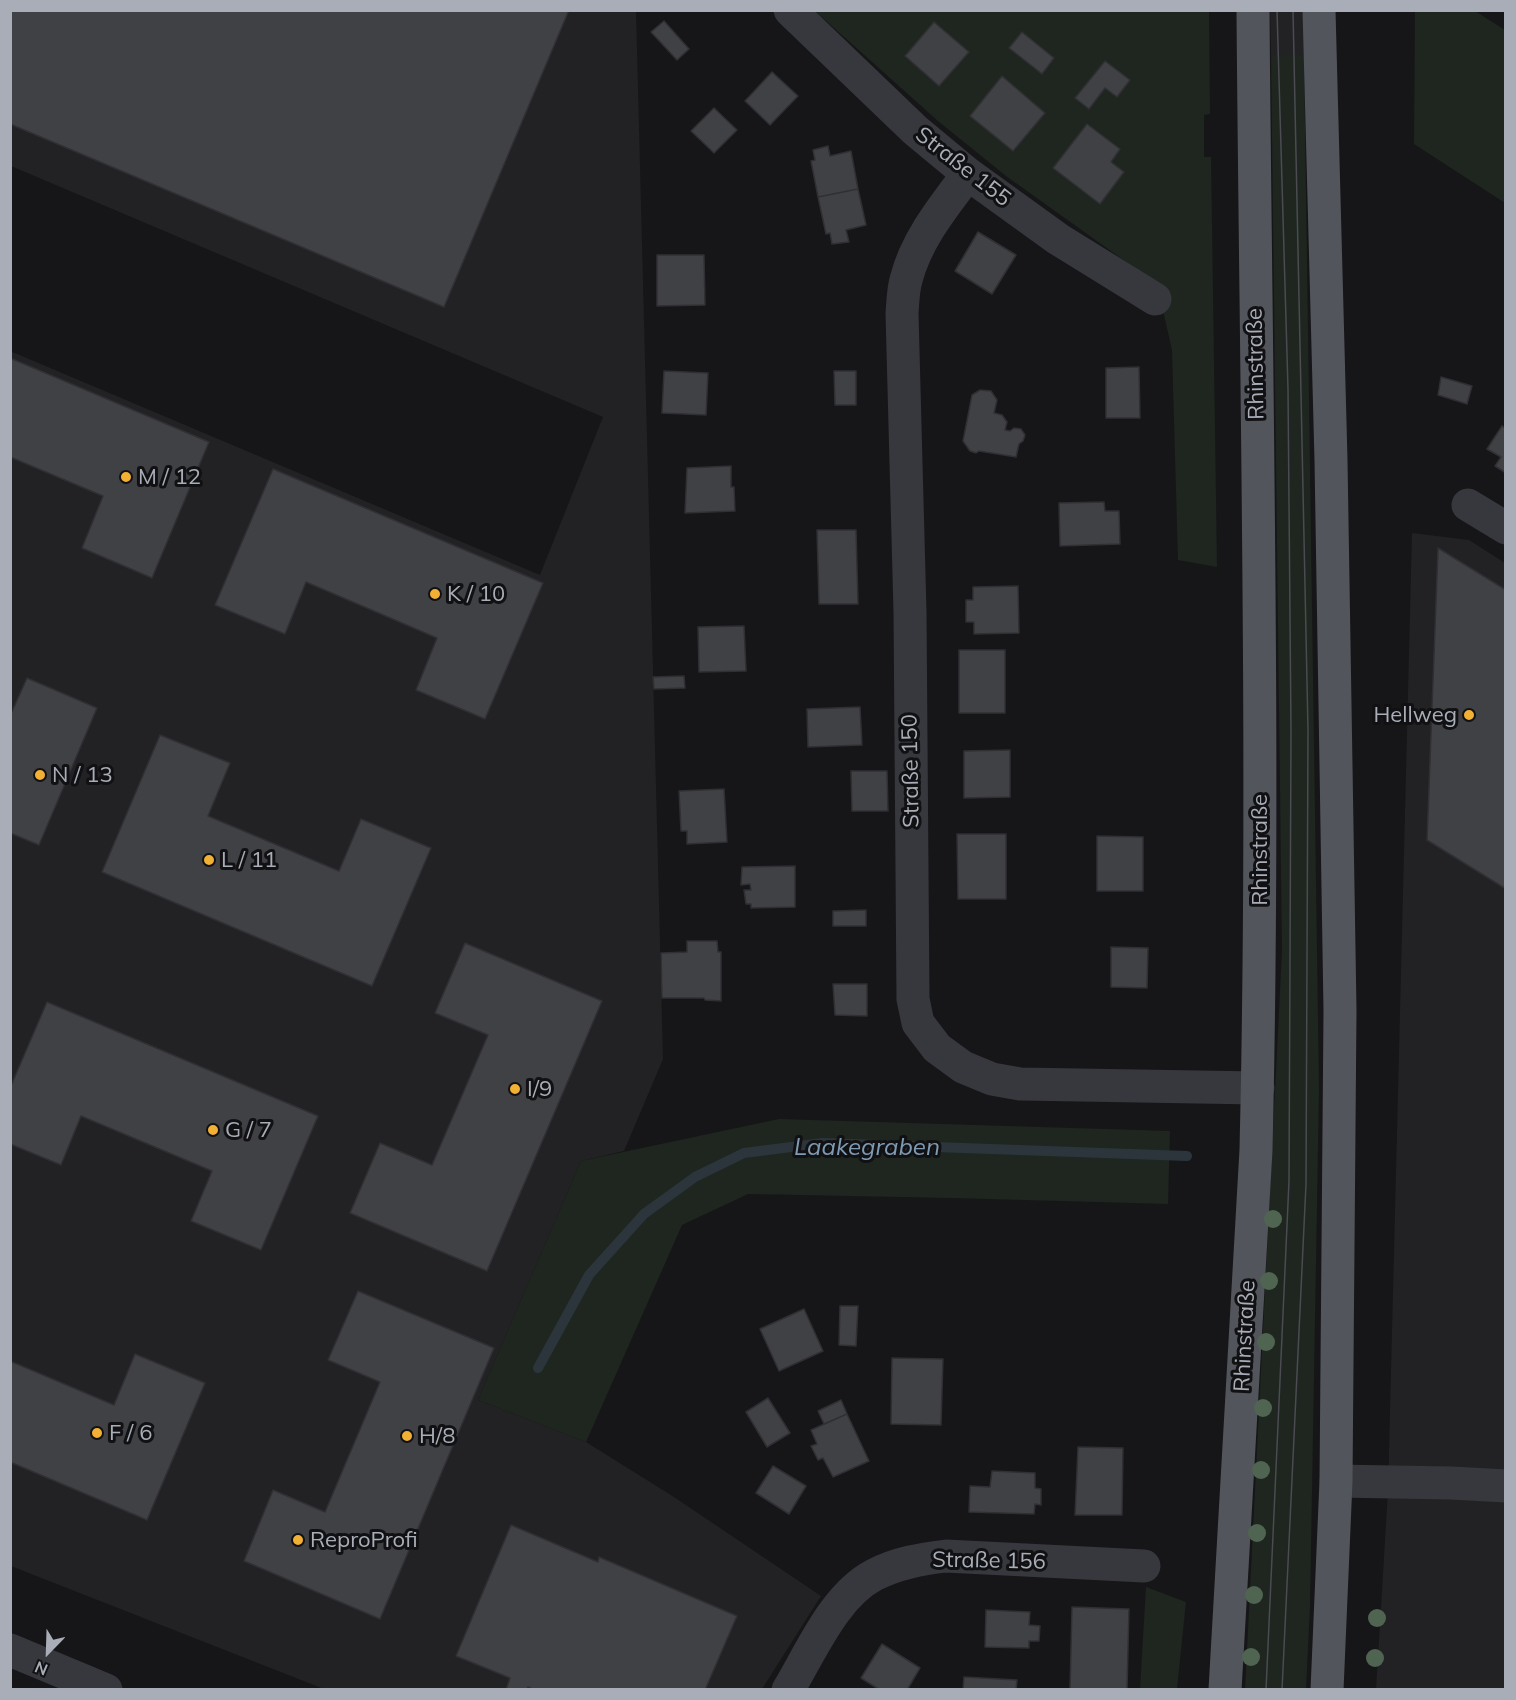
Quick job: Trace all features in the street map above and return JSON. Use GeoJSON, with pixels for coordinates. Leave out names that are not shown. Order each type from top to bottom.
{"type":"FeatureCollection","features":[{"type":"Feature","properties":{"kind":"main road","name":"Rhinstraße"},"geometry":{"type":"LineString","coordinates":[[1225,1689],[1256,1162],[1258,1088],[1261,731],[1253,10]]}},
{"type":"Feature","properties":{"kind":"main road"},"geometry":{"type":"LineString","coordinates":[[1319,10],[1331,472],[1340,1010],[1336,1481],[1327,1689]]}},
{"type":"Feature","properties":{"kind":"street","name":"Straße 155"},"geometry":{"type":"LineString","coordinates":[[790,10],[915,130],[968,174],[1058,239],[1155,298]]}},
{"type":"Feature","properties":{"kind":"street","name":"Straße 150"},"geometry":{"type":"LineString","coordinates":[[968,174],[933,220],[915,253],[905,281],[902,313],[909,612],[913,999],[918,1023],[937,1048],[963,1067],[992,1079],[1020,1083],[1258,1088]]}},
{"type":"Feature","properties":{"kind":"street"},"geometry":{"type":"LineString","coordinates":[[1468,505],[1506,528]]}},
{"type":"Feature","properties":{"kind":"street"},"geometry":{"type":"LineString","coordinates":[[1336,1481],[1506,1486]]}},
{"type":"Feature","properties":{"kind":"street","name":"Straße 156"},"geometry":{"type":"LineString","coordinates":[[788,1689],[837,1606],[873,1576],[895,1566],[920,1559],[946,1556],[1144,1566]]}},
{"type":"Feature","properties":{"kind":"street"},"geometry":{"type":"LineString","coordinates":[[10,1650],[106,1689]]}},
{"type":"Feature","properties":{"kind":"shaded area"},"geometry":{"type":"Polygon","coordinates":[[[11,11],[636,11],[663,1059],[624,1151],[581,1161],[478,1400],[586,1442],[674,1497],[821,1596],[762,1689],[324,1689],[11,1566],[10,351],[540,575],[603,417],[11,166],[11,11]]]}},
{"type":"Feature","properties":{"kind":"shaded area"},"geometry":{"type":"Polygon","coordinates":[[[815,11],[1209,11],[1210,114],[1204,115],[1204,157],[1211,157],[1217,567],[1178,560],[1172,350],[1157,284],[1006,176],[938,121],[815,11]]]}},
{"type":"Feature","properties":{"kind":"shaded area"},"geometry":{"type":"Polygon","coordinates":[[[1270,11],[1303,11],[1304,56],[1271,56],[1270,11]]]}},
{"type":"Feature","properties":{"kind":"shaded area"},"geometry":{"type":"Polygon","coordinates":[[[1415,11],[1475,11],[1505,30],[1505,203],[1414,144],[1415,11]]]}},
{"type":"Feature","properties":{"kind":"shaded area"},"geometry":{"type":"Polygon","coordinates":[[[1271,56],[1304,56],[1319,1089],[1310,1606],[1306,1689],[1245,1690],[1282,951],[1271,56]]]}},
{"type":"Feature","properties":{"kind":"shaded area"},"geometry":{"type":"Polygon","coordinates":[[[1412,533],[1469,540],[1505,563],[1506,1689],[1376,1690],[1388,1491],[1412,533]]]}},
{"type":"Feature","properties":{"kind":"shaded area"},"geometry":{"type":"Polygon","coordinates":[[[779,1119],[1170,1131],[1168,1204],[748,1194],[682,1225],[586,1442],[478,1400],[581,1161],[779,1119]]]}},
{"type":"Feature","properties":{"kind":"shaded area"},"geometry":{"type":"Polygon","coordinates":[[[1146,1587],[1186,1602],[1177,1689],[1140,1689],[1146,1587]]]}},
{"type":"Feature","properties":{"kind":"building"},"geometry":{"type":"Polygon","coordinates":[[[10,10],[569,10],[444,307],[10,124],[10,10]]]}},
{"type":"Feature","properties":{"kind":"building"},"geometry":{"type":"Polygon","coordinates":[[[664,21],[689,49],[677,60],[651,32],[664,21]]]}},
{"type":"Feature","properties":{"kind":"building"},"geometry":{"type":"Polygon","coordinates":[[[934,22],[969,52],[939,86],[905,56],[934,22]]]}},
{"type":"Feature","properties":{"kind":"building"},"geometry":{"type":"Polygon","coordinates":[[[1022,32],[1054,58],[1042,74],[1009,48],[1022,32]]]}},
{"type":"Feature","properties":{"kind":"building"},"geometry":{"type":"Polygon","coordinates":[[[1105,61],[1130,80],[1117,97],[1105,88],[1089,109],[1075,98],[1105,61]]]}},
{"type":"Feature","properties":{"kind":"building"},"geometry":{"type":"Polygon","coordinates":[[[772,72],[798,96],[770,125],[745,101],[772,72]]]}},
{"type":"Feature","properties":{"kind":"building"},"geometry":{"type":"Polygon","coordinates":[[[1002,76],[1045,113],[1013,151],[970,116],[1002,76]]]}},
{"type":"Feature","properties":{"kind":"building"},"geometry":{"type":"Polygon","coordinates":[[[714,108],[737,130],[714,153],[691,131],[714,108]]]}},
{"type":"Feature","properties":{"kind":"building"},"geometry":{"type":"Polygon","coordinates":[[[1087,124],[1120,149],[1111,162],[1124,172],[1100,204],[1053,168],[1087,124]]]}},
{"type":"Feature","properties":{"kind":"building"},"geometry":{"type":"Polygon","coordinates":[[[828,146],[830,156],[851,151],[858,189],[818,197],[811,161],[815,160],[813,150],[828,146]]]}},
{"type":"Feature","properties":{"kind":"building"},"geometry":{"type":"Polygon","coordinates":[[[858,189],[866,225],[846,230],[849,242],[832,244],[830,233],[826,234],[818,197],[858,189]]]}},
{"type":"Feature","properties":{"kind":"building"},"geometry":{"type":"Polygon","coordinates":[[[978,232],[1016,255],[992,294],[955,271],[978,232]]]}},
{"type":"Feature","properties":{"kind":"building"},"geometry":{"type":"Polygon","coordinates":[[[657,255],[704,255],[705,305],[657,306],[657,255]]]}},
{"type":"Feature","properties":{"kind":"building","name":"M / 12"},"geometry":{"type":"Polygon","coordinates":[[[10,358],[209,442],[152,578],[82,548],[103,496],[10,457],[10,358]]]}},
{"type":"Feature","properties":{"kind":"building"},"geometry":{"type":"Polygon","coordinates":[[[1139,367],[1140,418],[1106,418],[1106,368],[1139,367]]]}},
{"type":"Feature","properties":{"kind":"building"},"geometry":{"type":"Polygon","coordinates":[[[664,371],[708,373],[706,415],[662,413],[664,371]]]}},
{"type":"Feature","properties":{"kind":"building"},"geometry":{"type":"Polygon","coordinates":[[[834,371],[856,371],[856,405],[835,405],[834,371]]]}},
{"type":"Feature","properties":{"kind":"building"},"geometry":{"type":"Polygon","coordinates":[[[1441,377],[1472,386],[1467,404],[1438,395],[1441,377]]]}},
{"type":"Feature","properties":{"kind":"building"},"geometry":{"type":"Polygon","coordinates":[[[980,390],[991,391],[997,400],[994,413],[1002,415],[1007,422],[1005,430],[1021,429],[1025,435],[1019,444],[1016,457],[979,451],[976,453],[970,451],[963,441],[972,395],[980,390]]]}},
{"type":"Feature","properties":{"kind":"building"},"geometry":{"type":"Polygon","coordinates":[[[1502,426],[1506,429],[1506,473],[1495,466],[1501,457],[1487,449],[1502,426]]]}},
{"type":"Feature","properties":{"kind":"building"},"geometry":{"type":"Polygon","coordinates":[[[731,466],[731,487],[734,487],[735,511],[685,513],[687,468],[731,466]]]}},
{"type":"Feature","properties":{"kind":"building","name":"K / 10"},"geometry":{"type":"Polygon","coordinates":[[[273,469],[543,583],[485,719],[416,690],[437,638],[306,582],[285,634],[215,605],[273,469]]]}},
{"type":"Feature","properties":{"kind":"building"},"geometry":{"type":"Polygon","coordinates":[[[1104,502],[1105,511],[1119,511],[1120,544],[1060,546],[1059,503],[1104,502]]]}},
{"type":"Feature","properties":{"kind":"building"},"geometry":{"type":"Polygon","coordinates":[[[817,530],[856,530],[858,604],[819,604],[817,530]]]}},
{"type":"Feature","properties":{"kind":"building","name":"Hellweg"},"geometry":{"type":"Polygon","coordinates":[[[1438,548],[1506,590],[1506,889],[1427,840],[1438,548]]]}},
{"type":"Feature","properties":{"kind":"building"},"geometry":{"type":"Polygon","coordinates":[[[1018,586],[1019,633],[974,634],[974,622],[966,622],[966,600],[973,600],[973,587],[1018,586]]]}},
{"type":"Feature","properties":{"kind":"building"},"geometry":{"type":"Polygon","coordinates":[[[744,626],[746,671],[699,672],[698,627],[744,626]]]}},
{"type":"Feature","properties":{"kind":"building"},"geometry":{"type":"Polygon","coordinates":[[[959,650],[1005,650],[1005,713],[959,713],[959,650]]]}},
{"type":"Feature","properties":{"kind":"building"},"geometry":{"type":"Polygon","coordinates":[[[684,676],[685,688],[654,689],[653,677],[684,676]]]}},
{"type":"Feature","properties":{"kind":"building","name":"N / 13"},"geometry":{"type":"Polygon","coordinates":[[[27,678],[97,708],[39,845],[10,833],[10,716],[27,678]]]}},
{"type":"Feature","properties":{"kind":"building"},"geometry":{"type":"Polygon","coordinates":[[[860,707],[862,745],[808,747],[807,709],[860,707]]]}},
{"type":"Feature","properties":{"kind":"building","name":"L / 11"},"geometry":{"type":"Polygon","coordinates":[[[160,735],[230,763],[208,816],[339,871],[361,819],[431,848],[372,986],[102,872],[160,735]]]}},
{"type":"Feature","properties":{"kind":"building"},"geometry":{"type":"Polygon","coordinates":[[[1010,750],[1010,797],[964,798],[964,751],[1010,750]]]}},
{"type":"Feature","properties":{"kind":"building"},"geometry":{"type":"Polygon","coordinates":[[[851,771],[887,771],[888,811],[852,811],[851,771]]]}},
{"type":"Feature","properties":{"kind":"building"},"geometry":{"type":"Polygon","coordinates":[[[724,789],[727,842],[687,844],[687,831],[681,831],[679,791],[724,789]]]}},
{"type":"Feature","properties":{"kind":"building"},"geometry":{"type":"Polygon","coordinates":[[[957,834],[1006,834],[1006,899],[958,899],[957,834]]]}},
{"type":"Feature","properties":{"kind":"building"},"geometry":{"type":"Polygon","coordinates":[[[1097,836],[1143,837],[1143,891],[1097,891],[1097,836]]]}},
{"type":"Feature","properties":{"kind":"building"},"geometry":{"type":"Polygon","coordinates":[[[795,866],[795,907],[751,908],[751,904],[746,904],[744,890],[751,890],[750,884],[741,885],[742,867],[795,866]]]}},
{"type":"Feature","properties":{"kind":"building"},"geometry":{"type":"Polygon","coordinates":[[[866,910],[866,926],[833,926],[833,911],[866,910]]]}},
{"type":"Feature","properties":{"kind":"building"},"geometry":{"type":"Polygon","coordinates":[[[687,941],[717,941],[718,952],[721,952],[721,1001],[704,998],[662,998],[661,953],[687,952],[687,941]]]}},
{"type":"Feature","properties":{"kind":"building","name":"I/9"},"geometry":{"type":"Polygon","coordinates":[[[465,943],[602,1001],[487,1271],[350,1213],[380,1143],[432,1165],[488,1035],[435,1013],[465,943]]]}},
{"type":"Feature","properties":{"kind":"building"},"geometry":{"type":"Polygon","coordinates":[[[1111,947],[1148,948],[1147,988],[1111,987],[1111,947]]]}},
{"type":"Feature","properties":{"kind":"building"},"geometry":{"type":"Polygon","coordinates":[[[833,984],[867,984],[867,1016],[835,1015],[833,984]]]}},
{"type":"Feature","properties":{"kind":"building","name":"G / 7"},"geometry":{"type":"Polygon","coordinates":[[[47,1002],[318,1116],[261,1250],[191,1221],[212,1171],[81,1116],[61,1165],[10,1144],[10,1088],[47,1002]]]}},
{"type":"Feature","properties":{"kind":"building","name":"H/8"},"geometry":{"type":"Polygon","coordinates":[[[358,1291],[494,1348],[380,1619],[244,1561],[273,1490],[325,1512],[380,1382],[328,1360],[358,1291]]]}},
{"type":"Feature","properties":{"kind":"building"},"geometry":{"type":"Polygon","coordinates":[[[840,1306],[858,1306],[856,1346],[839,1345],[840,1306]]]}},
{"type":"Feature","properties":{"kind":"building"},"geometry":{"type":"Polygon","coordinates":[[[804,1309],[823,1351],[779,1371],[760,1329],[804,1309]]]}},
{"type":"Feature","properties":{"kind":"building","name":"F / 6"},"geometry":{"type":"Polygon","coordinates":[[[135,1354],[205,1383],[147,1520],[10,1462],[10,1361],[114,1405],[135,1354]]]}},
{"type":"Feature","properties":{"kind":"building"},"geometry":{"type":"Polygon","coordinates":[[[892,1358],[943,1359],[941,1425],[891,1424],[892,1358]]]}},
{"type":"Feature","properties":{"kind":"building"},"geometry":{"type":"Polygon","coordinates":[[[768,1398],[790,1433],[767,1447],[746,1412],[768,1398]]]}},
{"type":"Feature","properties":{"kind":"building"},"geometry":{"type":"Polygon","coordinates":[[[841,1400],[847,1414],[824,1424],[818,1411],[841,1400]]]}},
{"type":"Feature","properties":{"kind":"building"},"geometry":{"type":"Polygon","coordinates":[[[847,1414],[869,1461],[833,1477],[823,1458],[818,1460],[811,1446],[817,1444],[811,1430],[847,1414]]]}},
{"type":"Feature","properties":{"kind":"building"},"geometry":{"type":"Polygon","coordinates":[[[1078,1447],[1123,1448],[1122,1515],[1075,1515],[1078,1447]]]}},
{"type":"Feature","properties":{"kind":"building"},"geometry":{"type":"Polygon","coordinates":[[[773,1466],[806,1486],[789,1514],[756,1493],[773,1466]]]}},
{"type":"Feature","properties":{"kind":"building"},"geometry":{"type":"Polygon","coordinates":[[[992,1471],[1035,1473],[1035,1488],[1041,1489],[1041,1505],[1035,1504],[1034,1514],[969,1512],[970,1486],[990,1487],[992,1471]]]}},
{"type":"Feature","properties":{"kind":"building"},"geometry":{"type":"Polygon","coordinates":[[[511,1525],[598,1562],[599,1557],[737,1616],[705,1690],[534,1690],[528,1687],[527,1690],[506,1690],[510,1678],[456,1656],[511,1525]]]}},
{"type":"Feature","properties":{"kind":"building"},"geometry":{"type":"Polygon","coordinates":[[[1072,1607],[1129,1609],[1127,1690],[1070,1689],[1072,1607]]]}},
{"type":"Feature","properties":{"kind":"building"},"geometry":{"type":"Polygon","coordinates":[[[986,1610],[1030,1612],[1029,1625],[1040,1626],[1039,1641],[1029,1641],[1029,1648],[985,1647],[986,1610]]]}},
{"type":"Feature","properties":{"kind":"building"},"geometry":{"type":"Polygon","coordinates":[[[882,1644],[920,1668],[907,1690],[880,1690],[861,1678],[882,1644]]]}},
{"type":"Feature","properties":{"kind":"building"},"geometry":{"type":"Polygon","coordinates":[[[964,1677],[1017,1680],[1016,1690],[963,1690],[964,1677]]]}},
{"type":"Feature","properties":{"kind":"waterway","name":"Laakegraben"},"geometry":{"type":"LineString","coordinates":[[538,1368],[589,1275],[644,1214],[695,1177],[744,1153],[823,1143],[1187,1156]]}},
{"type":"Feature","properties":{"kind":"tram line"},"geometry":{"type":"LineString","coordinates":[[1266,1690],[1289,1181],[1291,732],[1288,389],[1277,10]]}},
{"type":"Feature","properties":{"kind":"tram line"},"geometry":{"type":"LineString","coordinates":[[1282,1690],[1306,1184],[1308,730],[1293,10]]}},
{"type":"Feature","properties":{"kind":"place","name":"M / 12"},"geometry":{"type":"Point","coordinates":[126,477]}},
{"type":"Feature","properties":{"kind":"place","name":"K / 10"},"geometry":{"type":"Point","coordinates":[435,594]}},
{"type":"Feature","properties":{"kind":"place","name":"Hellweg"},"geometry":{"type":"Point","coordinates":[1469,715]}},
{"type":"Feature","properties":{"kind":"place","name":"N / 13"},"geometry":{"type":"Point","coordinates":[40,775]}},
{"type":"Feature","properties":{"kind":"place","name":"L / 11"},"geometry":{"type":"Point","coordinates":[209,860]}},
{"type":"Feature","properties":{"kind":"place","name":"I/9"},"geometry":{"type":"Point","coordinates":[515,1089]}},
{"type":"Feature","properties":{"kind":"place","name":"G / 7"},"geometry":{"type":"Point","coordinates":[213,1130]}},
{"type":"Feature","properties":{"kind":"place","name":"F / 6"},"geometry":{"type":"Point","coordinates":[97,1433]}},
{"type":"Feature","properties":{"kind":"place","name":"H/8"},"geometry":{"type":"Point","coordinates":[407,1436]}},
{"type":"Feature","properties":{"kind":"place","name":"ReproProfi"},"geometry":{"type":"Point","coordinates":[298,1540]}}]}
